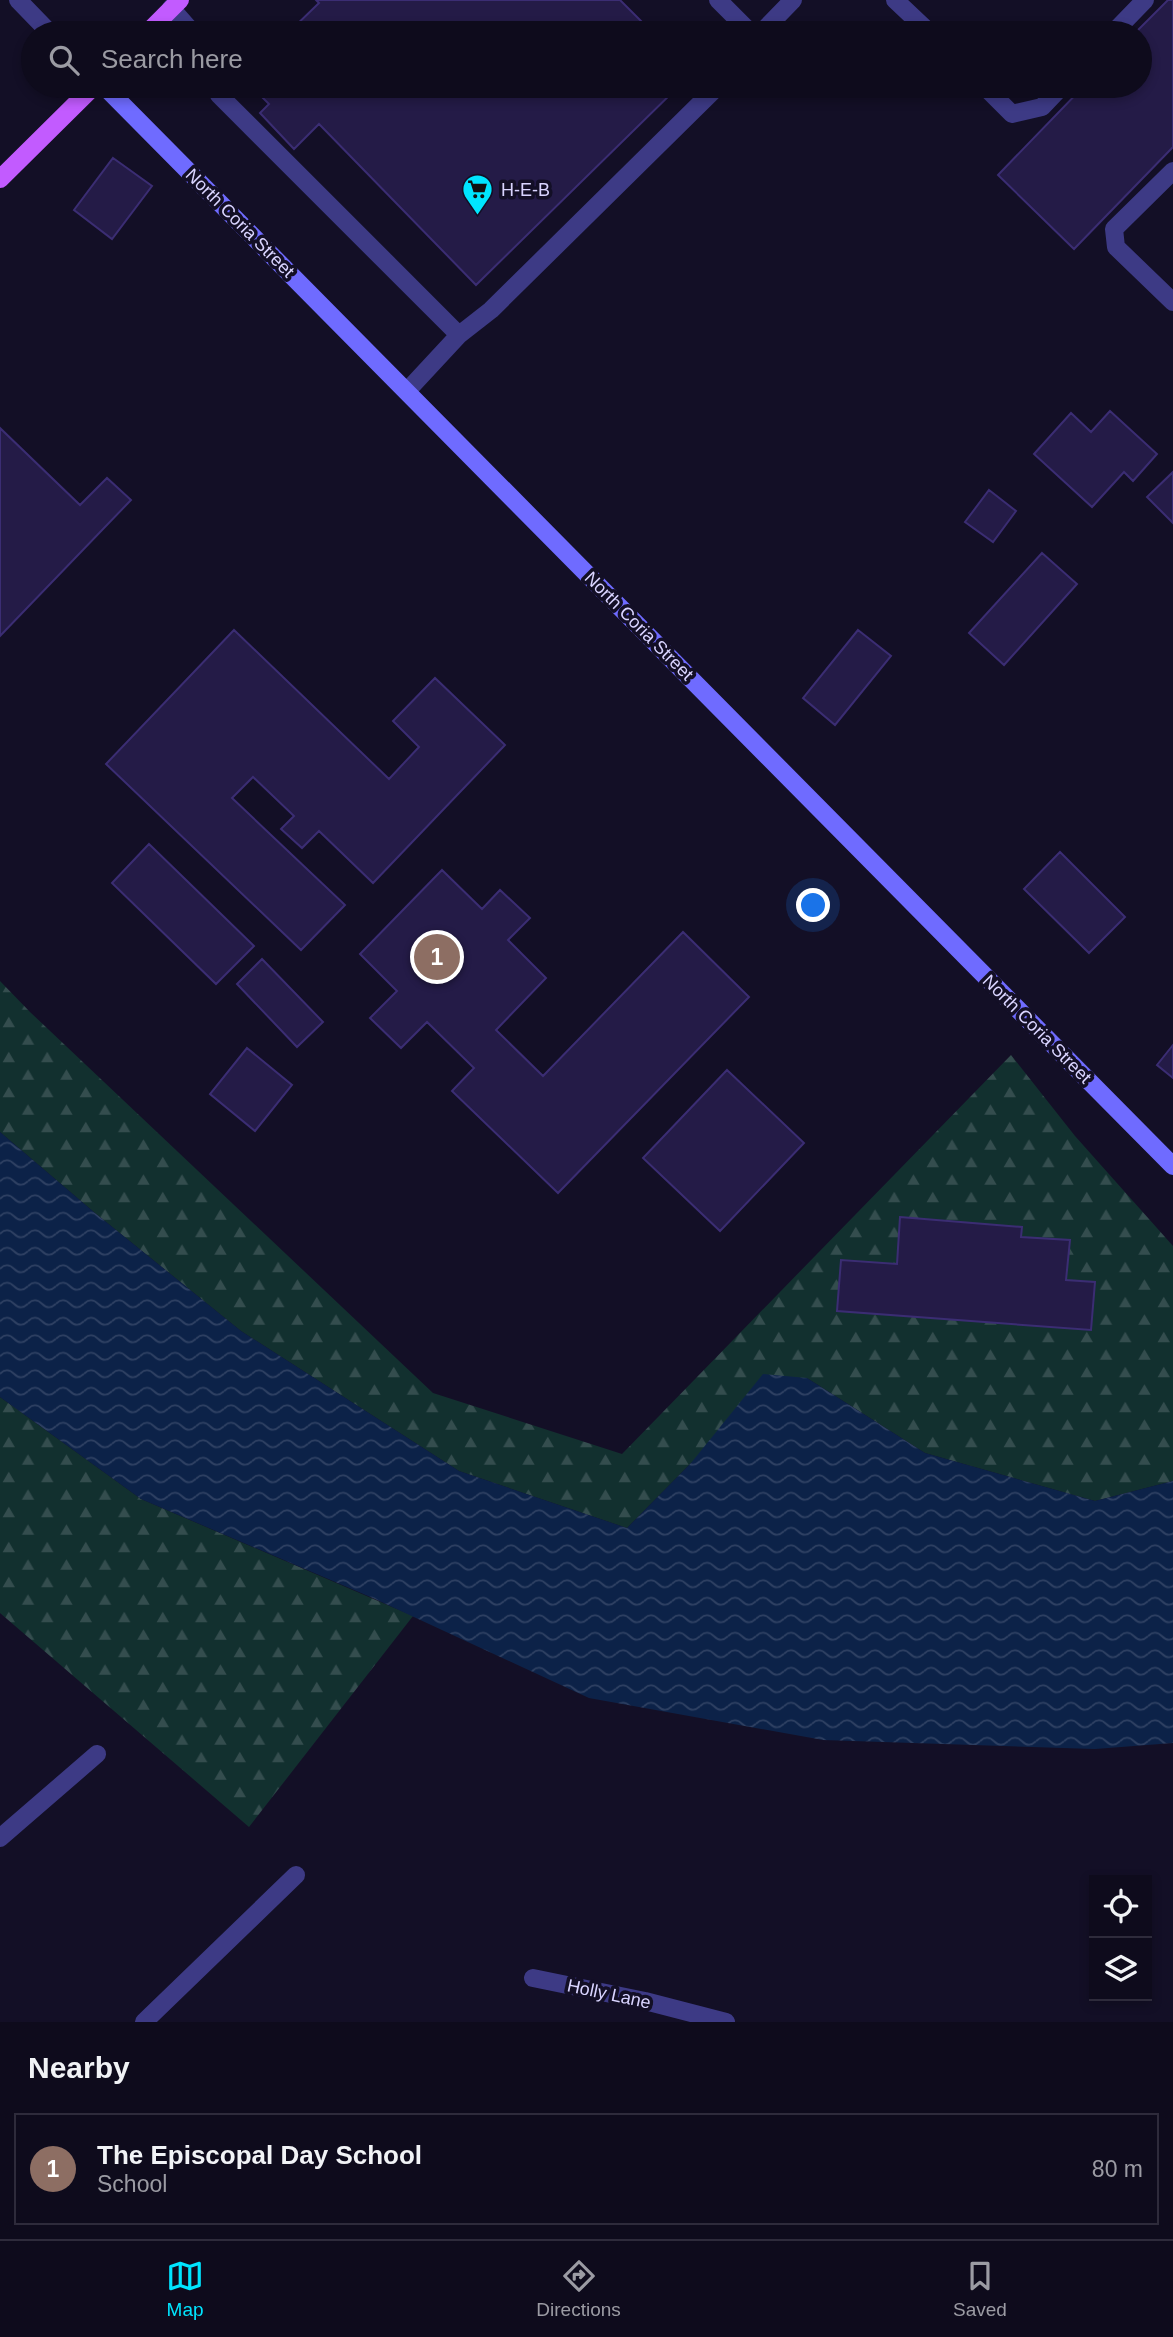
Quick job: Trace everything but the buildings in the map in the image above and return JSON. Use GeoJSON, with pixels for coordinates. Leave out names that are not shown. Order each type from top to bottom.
{"type":"FeatureCollection","features":[{"type":"Feature","properties":{"kind":"main road"},"geometry":{"type":"LineString","coordinates":[[158,21],[176,4]]}},
{"type":"Feature","properties":{"kind":"main road"},"geometry":{"type":"LineString","coordinates":[[0,179],[82,98]]}},
{"type":"Feature","properties":{"kind":"street"},"geometry":{"type":"LineString","coordinates":[[18,0],[38,21]]}},
{"type":"Feature","properties":{"kind":"street"},"geometry":{"type":"LineString","coordinates":[[718,0],[739,21]]}},
{"type":"Feature","properties":{"kind":"street"},"geometry":{"type":"LineString","coordinates":[[773,21],[793,0]]}},
{"type":"Feature","properties":{"kind":"street"},"geometry":{"type":"LineString","coordinates":[[895,0],[917,21]]}},
{"type":"Feature","properties":{"kind":"street"},"geometry":{"type":"LineString","coordinates":[[1125,21],[1145,0]]}},
{"type":"Feature","properties":{"kind":"street"},"geometry":{"type":"LineString","coordinates":[[176,4],[186,21]]}},
{"type":"Feature","properties":{"kind":"street","name":"North Coria Street"},"geometry":{"type":"LineString","coordinates":[[116,98],[1173,1166]]}},
{"type":"Feature","properties":{"kind":"street"},"geometry":{"type":"LineString","coordinates":[[222,98],[459,335]]}},
{"type":"Feature","properties":{"kind":"street"},"geometry":{"type":"LineString","coordinates":[[407,391],[459,335],[491,310],[706,98]]}},
{"type":"Feature","properties":{"kind":"street"},"geometry":{"type":"LineString","coordinates":[[996,98],[1012,114],[1042,107],[1051,98]]}},
{"type":"Feature","properties":{"kind":"street"},"geometry":{"type":"LineString","coordinates":[[1173,171],[1114,229],[1116,247],[1173,302]]}},
{"type":"Feature","properties":{"kind":"street"},"geometry":{"type":"LineString","coordinates":[[0,1838],[97,1754]]}},
{"type":"Feature","properties":{"kind":"street"},"geometry":{"type":"LineString","coordinates":[[144,2022],[296,1875]]}},
{"type":"Feature","properties":{"kind":"street","name":"Holly Lane"},"geometry":{"type":"LineString","coordinates":[[533,1978],[645,2001],[726,2022]]}},
{"type":"Feature","properties":{"kind":"green space"},"geometry":{"type":"Polygon","coordinates":[[[0,981],[433,1393],[622,1454],[1011,1055],[1075,1136],[1173,1246],[1173,1481],[1095,1501],[925,1453],[807,1378],[691,1463],[627,1528],[459,1471],[241,1331],[0,1132],[0,981]]]}},
{"type":"Feature","properties":{"kind":"green space"},"geometry":{"type":"Polygon","coordinates":[[[0,1397],[141,1499],[413,1616],[249,1827],[0,1613],[0,1397]]]}},
{"type":"Feature","properties":{"kind":"water"},"geometry":{"type":"Polygon","coordinates":[[[0,1132],[241,1331],[459,1471],[627,1528],[691,1463],[763,1374],[807,1378],[925,1453],[1095,1501],[1173,1481],[1173,1743],[1095,1749],[823,1740],[589,1698],[375,1599],[141,1499],[0,1397],[0,1132]]]}},
{"type":"Feature","properties":{"kind":"place","name":"H-E-B"},"geometry":{"type":"Point","coordinates":[478,217]}},
{"type":"Feature","properties":{"kind":"place","name":"The Episcopal Day School"},"geometry":{"type":"Point","coordinates":[437,957]}}]}
